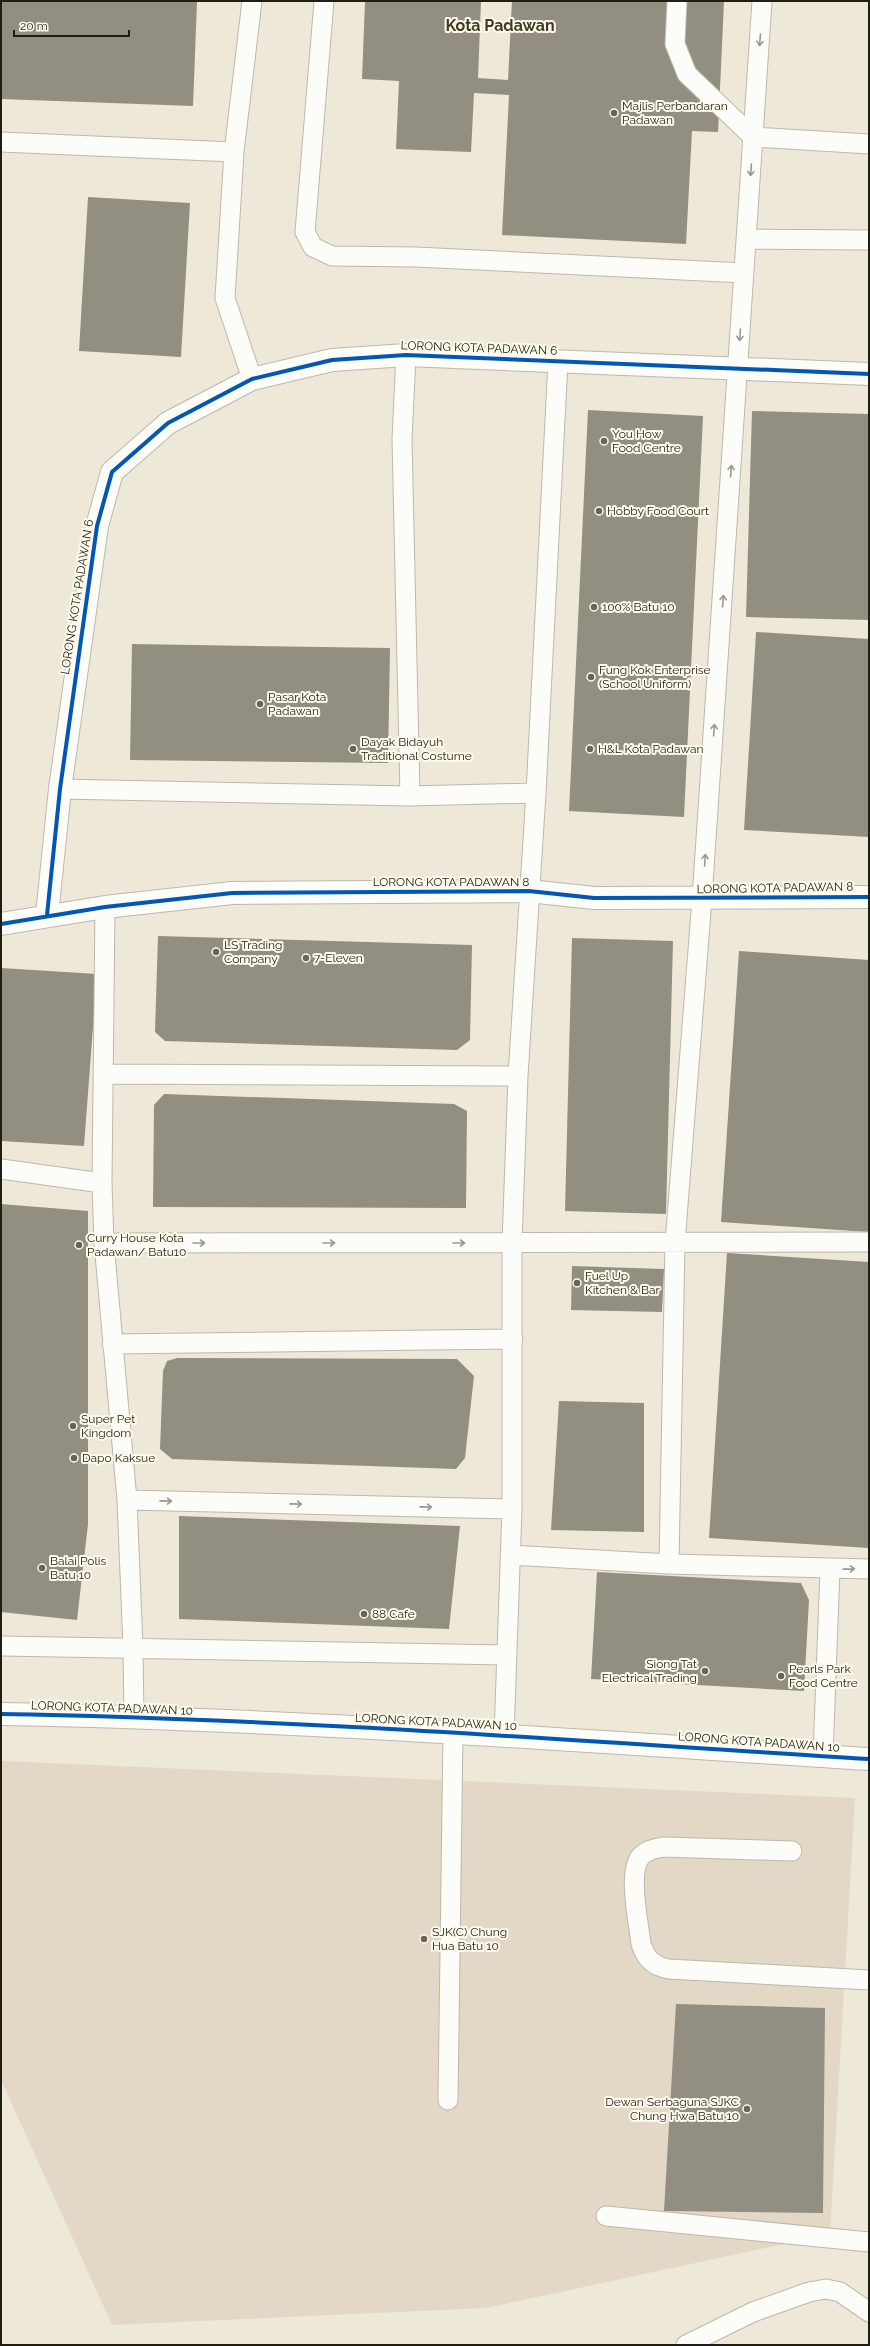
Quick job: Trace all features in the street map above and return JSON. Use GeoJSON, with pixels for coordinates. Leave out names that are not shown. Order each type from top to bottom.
{"type":"FeatureCollection","features":[{"type":"Feature","properties":{"kind":"street","name":"LORONG KOTA PADAWAN 6"},"geometry":{"type":"LineString","coordinates":[[48,915],[60,789],[96,526],[112,472],[168,423],[252,378],[332,360],[406,355],[869,374]]}},
{"type":"Feature","properties":{"kind":"street","name":"LORONG KOTA PADAWAN 8"},"geometry":{"type":"LineString","coordinates":[[1,924],[48,915],[105,907],[232,893],[528,891],[594,898],[702,899],[869,897]]}},
{"type":"Feature","properties":{"kind":"street","name":"LORONG KOTA PADAWAN 10"},"geometry":{"type":"LineString","coordinates":[[1,1714],[134,1718],[453,1732],[869,1759]]}},
{"type":"Feature","properties":{"kind":"lane"},"geometry":{"type":"LineString","coordinates":[[252,1],[234,152],[225,298],[252,378]]}},
{"type":"Feature","properties":{"kind":"lane"},"geometry":{"type":"LineString","coordinates":[[324,1],[305,232],[313,247],[332,256],[424,257],[744,273]]}},
{"type":"Feature","properties":{"kind":"lane"},"geometry":{"type":"LineString","coordinates":[[677,1],[675,44],[686,74],[753,137],[869,144]]}},
{"type":"Feature","properties":{"kind":"lane"},"geometry":{"type":"LineString","coordinates":[[669,1564],[675,1243],[702,899],[762,1]]}},
{"type":"Feature","properties":{"kind":"lane"},"geometry":{"type":"LineString","coordinates":[[1,142],[234,152]]}},
{"type":"Feature","properties":{"kind":"lane"},"geometry":{"type":"LineString","coordinates":[[746,239],[869,240]]}},
{"type":"Feature","properties":{"kind":"lane"},"geometry":{"type":"LineString","coordinates":[[406,355],[402,439],[410,796]]}},
{"type":"Feature","properties":{"kind":"lane"},"geometry":{"type":"LineString","coordinates":[[504,1736],[512,1509],[512,1243],[518,1076],[528,891],[536,792],[558,361]]}},
{"type":"Feature","properties":{"kind":"lane"},"geometry":{"type":"LineString","coordinates":[[60,789],[410,796],[536,792]]}},
{"type":"Feature","properties":{"kind":"lane"},"geometry":{"type":"LineString","coordinates":[[105,907],[102,1182],[104,1243],[127,1500],[134,1647],[134,1718]]}},
{"type":"Feature","properties":{"kind":"lane"},"geometry":{"type":"LineString","coordinates":[[103,1074],[518,1076]]}},
{"type":"Feature","properties":{"kind":"lane"},"geometry":{"type":"LineString","coordinates":[[1,1170],[102,1182]]}},
{"type":"Feature","properties":{"kind":"lane"},"geometry":{"type":"LineString","coordinates":[[104,1243],[869,1242]]}},
{"type":"Feature","properties":{"kind":"lane"},"geometry":{"type":"LineString","coordinates":[[112,1344],[513,1339]]}},
{"type":"Feature","properties":{"kind":"lane"},"geometry":{"type":"LineString","coordinates":[[127,1500],[512,1509]]}},
{"type":"Feature","properties":{"kind":"lane"},"geometry":{"type":"LineString","coordinates":[[510,1555],[669,1564],[869,1569]]}},
{"type":"Feature","properties":{"kind":"lane"},"geometry":{"type":"LineString","coordinates":[[823,1756],[830,1569]]}},
{"type":"Feature","properties":{"kind":"lane"},"geometry":{"type":"LineString","coordinates":[[1,1646],[134,1647],[508,1655]]}},
{"type":"Feature","properties":{"kind":"lane"},"geometry":{"type":"LineString","coordinates":[[448,2100],[453,1732]]}},
{"type":"Feature","properties":{"kind":"lane"},"geometry":{"type":"LineString","coordinates":[[792,1851],[664,1847],[652,1849],[641,1856],[636,1866],[634,1878],[641,1944],[644,1954],[650,1962],[669,1969],[869,1980]]}},
{"type":"Feature","properties":{"kind":"lane"},"geometry":{"type":"LineString","coordinates":[[606,2216],[869,2242]]}},
{"type":"Feature","properties":{"kind":"lane"},"geometry":{"type":"LineString","coordinates":[[686,2345],[753,2312],[809,2292],[826,2289],[840,2292],[869,2312]]}},
{"type":"Feature","properties":{"kind":"shaded area","name":"SJK(C) Chung Hua Batu 10"},"geometry":{"type":"Polygon","coordinates":[[[1,1761],[855,1798],[830,2234],[486,2308],[112,2325],[1,2080],[1,1761]]]}},
{"type":"Feature","properties":{"kind":"building"},"geometry":{"type":"Polygon","coordinates":[[[1,1],[197,2],[193,106],[1,99],[1,1]]]}},
{"type":"Feature","properties":{"kind":"building","name":"Majlis Perbandaran Padawan"},"geometry":{"type":"Polygon","coordinates":[[[365,1],[481,1],[478,78],[508,80],[512,1],[724,1],[718,132],[692,131],[686,244],[502,235],[509,95],[474,93],[471,152],[396,149],[399,81],[362,79],[365,1]]]}},
{"type":"Feature","properties":{"kind":"building"},"geometry":{"type":"Polygon","coordinates":[[[88,197],[190,203],[181,357],[79,351],[88,197]]]}},
{"type":"Feature","properties":{"kind":"building"},"geometry":{"type":"Polygon","coordinates":[[[588,410],[703,416],[684,817],[569,811],[588,410]]]}},
{"type":"Feature","properties":{"kind":"building"},"geometry":{"type":"Polygon","coordinates":[[[752,411],[869,414],[869,620],[746,617],[752,411]]]}},
{"type":"Feature","properties":{"kind":"building"},"geometry":{"type":"Polygon","coordinates":[[[756,632],[869,639],[869,837],[744,830],[756,632]]]}},
{"type":"Feature","properties":{"kind":"building","name":"Pasar Kota Padawan"},"geometry":{"type":"Polygon","coordinates":[[[132,644],[390,648],[388,763],[130,760],[132,644]]]}},
{"type":"Feature","properties":{"kind":"building"},"geometry":{"type":"Polygon","coordinates":[[[158,936],[472,945],[470,1040],[457,1050],[165,1041],[155,1032],[158,936]]]}},
{"type":"Feature","properties":{"kind":"building"},"geometry":{"type":"Polygon","coordinates":[[[572,938],[673,941],[666,1214],[565,1211],[572,938]]]}},
{"type":"Feature","properties":{"kind":"building"},"geometry":{"type":"Polygon","coordinates":[[[739,951],[869,960],[869,1232],[721,1222],[739,951]]]}},
{"type":"Feature","properties":{"kind":"building"},"geometry":{"type":"Polygon","coordinates":[[[1,968],[97,974],[84,1146],[1,1141],[1,968]]]}},
{"type":"Feature","properties":{"kind":"building"},"geometry":{"type":"Polygon","coordinates":[[[164,1094],[454,1104],[467,1111],[466,1208],[153,1207],[154,1105],[164,1094]]]}},
{"type":"Feature","properties":{"kind":"building"},"geometry":{"type":"Polygon","coordinates":[[[1,1204],[88,1211],[88,1524],[77,1620],[1,1612],[1,1204]]]}},
{"type":"Feature","properties":{"kind":"building"},"geometry":{"type":"Polygon","coordinates":[[[727,1253],[869,1262],[869,1548],[709,1538],[727,1253]]]}},
{"type":"Feature","properties":{"kind":"building"},"geometry":{"type":"Polygon","coordinates":[[[572,1266],[664,1269],[662,1312],[571,1310],[572,1266]]]}},
{"type":"Feature","properties":{"kind":"building"},"geometry":{"type":"Polygon","coordinates":[[[177,1358],[457,1359],[474,1376],[465,1458],[456,1469],[172,1459],[160,1449],[163,1371],[167,1361],[177,1358]]]}},
{"type":"Feature","properties":{"kind":"building"},"geometry":{"type":"Polygon","coordinates":[[[559,1401],[644,1403],[644,1532],[551,1530],[559,1401]]]}},
{"type":"Feature","properties":{"kind":"building"},"geometry":{"type":"Polygon","coordinates":[[[179,1516],[460,1526],[449,1629],[179,1619],[179,1516]]]}},
{"type":"Feature","properties":{"kind":"building"},"geometry":{"type":"Polygon","coordinates":[[[597,1572],[801,1583],[809,1600],[804,1691],[591,1679],[597,1572]]]}},
{"type":"Feature","properties":{"kind":"building","name":"Dewan Serbaguna SJKC Chung Hwa Batu 10"},"geometry":{"type":"Polygon","coordinates":[[[676,2004],[825,2008],[823,2213],[664,2211],[676,2004]]]}},
{"type":"Feature","properties":{"kind":"cycle path"},"geometry":{"type":"LineString","coordinates":[[47,915],[60,789],[97,526],[112,472],[168,423],[252,379],[332,360],[406,355],[869,374]]}},
{"type":"Feature","properties":{"kind":"cycle path"},"geometry":{"type":"LineString","coordinates":[[1,924],[105,907],[232,893],[529,891],[594,898],[869,897]]}},
{"type":"Feature","properties":{"kind":"cycle path"},"geometry":{"type":"LineString","coordinates":[[1,1714],[327,1726],[544,1738],[869,1759]]}},
{"type":"Feature","properties":{"kind":"place","name":"Majlis Perbandaran Padawan"},"geometry":{"type":"Point","coordinates":[614,113]}},
{"type":"Feature","properties":{"kind":"place","name":"You How Food Centre"},"geometry":{"type":"Point","coordinates":[604,441]}},
{"type":"Feature","properties":{"kind":"place","name":"Hobby Food Court"},"geometry":{"type":"Point","coordinates":[599,511]}},
{"type":"Feature","properties":{"kind":"place","name":"100% Batu 10"},"geometry":{"type":"Point","coordinates":[594,607]}},
{"type":"Feature","properties":{"kind":"place","name":"Fung Kok Enterprise (School Uniform)"},"geometry":{"type":"Point","coordinates":[591,677]}},
{"type":"Feature","properties":{"kind":"place","name":"Pasar Kota Padawan"},"geometry":{"type":"Point","coordinates":[260,704]}},
{"type":"Feature","properties":{"kind":"place","name":"Dayak Bidayuh Traditional Costume"},"geometry":{"type":"Point","coordinates":[353,749]}},
{"type":"Feature","properties":{"kind":"place","name":"H&L Kota Padawan"},"geometry":{"type":"Point","coordinates":[590,749]}},
{"type":"Feature","properties":{"kind":"place","name":"LS Trading Company"},"geometry":{"type":"Point","coordinates":[216,952]}},
{"type":"Feature","properties":{"kind":"place","name":"7-Eleven"},"geometry":{"type":"Point","coordinates":[306,958]}},
{"type":"Feature","properties":{"kind":"place","name":"Curry House Kota Padawan/ Batu10"},"geometry":{"type":"Point","coordinates":[79,1245]}},
{"type":"Feature","properties":{"kind":"place","name":"Fuel Up Kitchen & Bar"},"geometry":{"type":"Point","coordinates":[577,1283]}},
{"type":"Feature","properties":{"kind":"place","name":"Super Pet Kingdom"},"geometry":{"type":"Point","coordinates":[73,1426]}},
{"type":"Feature","properties":{"kind":"place","name":"Dapo Kaksue"},"geometry":{"type":"Point","coordinates":[74,1458]}},
{"type":"Feature","properties":{"kind":"place","name":"Balai Polis Batu 10"},"geometry":{"type":"Point","coordinates":[42,1568]}},
{"type":"Feature","properties":{"kind":"place","name":"88 Cafe"},"geometry":{"type":"Point","coordinates":[364,1614]}},
{"type":"Feature","properties":{"kind":"place","name":"Siong Tat Electrical Trading"},"geometry":{"type":"Point","coordinates":[705,1671]}},
{"type":"Feature","properties":{"kind":"place","name":"Pearls Park Food Centre"},"geometry":{"type":"Point","coordinates":[781,1676]}},
{"type":"Feature","properties":{"kind":"place","name":"SJK(C) Chung Hua Batu 10"},"geometry":{"type":"Point","coordinates":[424,1939]}},
{"type":"Feature","properties":{"kind":"place","name":"Dewan Serbaguna SJKC Chung Hwa Batu 10"},"geometry":{"type":"Point","coordinates":[747,2109]}},
{"type":"Feature","properties":{"kind":"district","name":"Kota Padawan"},"geometry":{"type":"Point","coordinates":[500,25]}}]}
